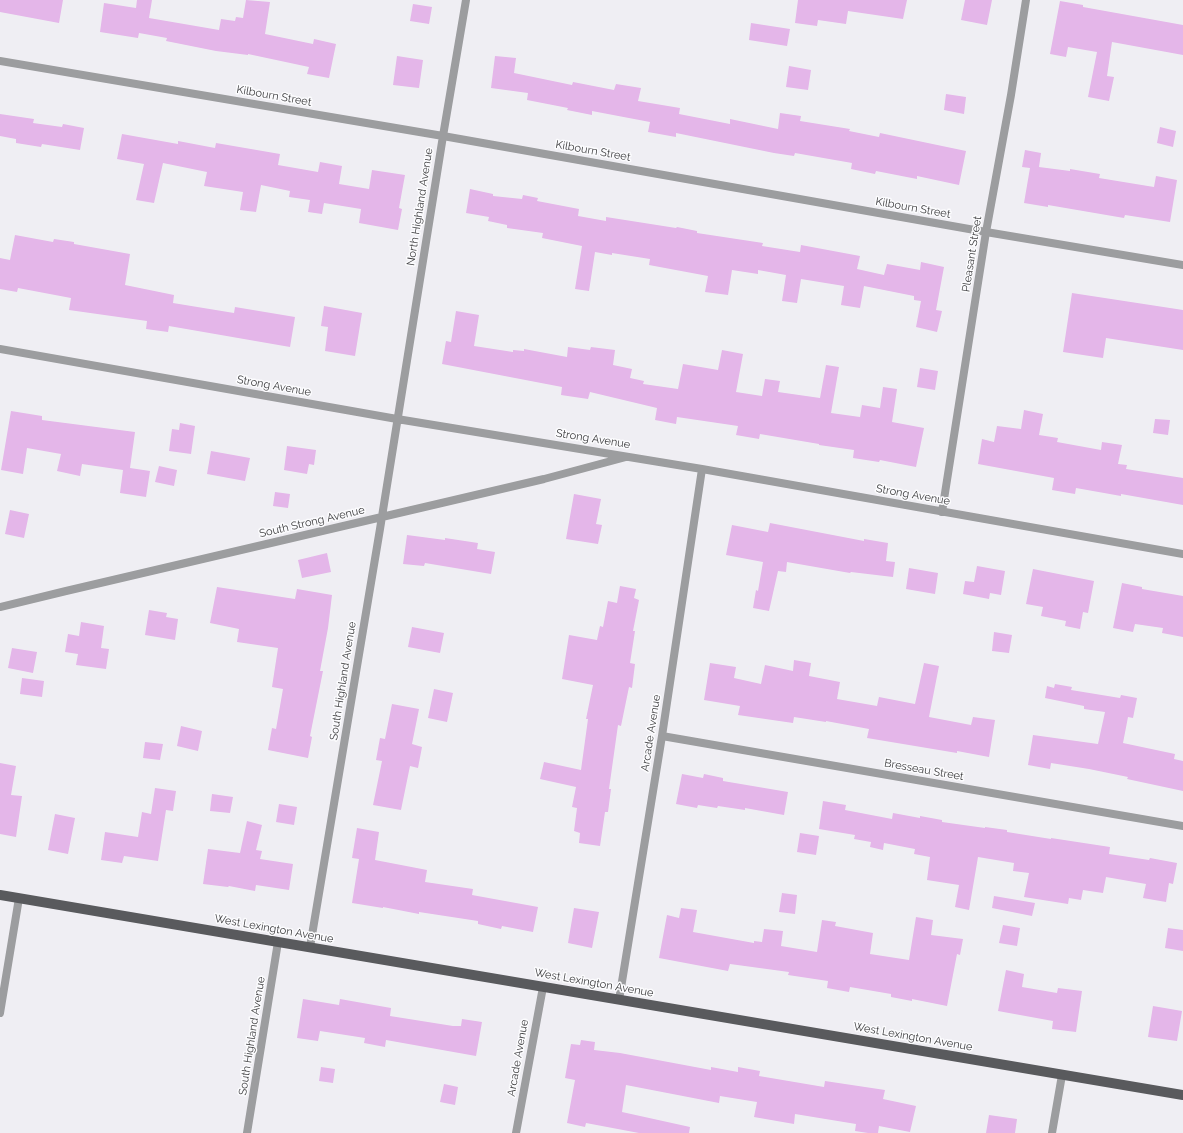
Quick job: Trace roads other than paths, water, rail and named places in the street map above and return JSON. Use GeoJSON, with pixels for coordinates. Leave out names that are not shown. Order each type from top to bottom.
{"type":"FeatureCollection","features":[{"type":"Feature","properties":{"kind":"main road","name":"West Lexington Avenue"},"geometry":{"type":"LineString","coordinates":[[0,895],[1183,1096]]}},
{"type":"Feature","properties":{"kind":"street","name":"North Highland Avenue"},"geometry":{"type":"LineString","coordinates":[[397,419],[466,0]]}},
{"type":"Feature","properties":{"kind":"street","name":"Pleasant Street"},"geometry":{"type":"LineString","coordinates":[[942,512],[986,232],[1011,95],[1026,0]]}},
{"type":"Feature","properties":{"kind":"street","name":"Kilbourn Street"},"geometry":{"type":"LineString","coordinates":[[0,60],[1183,265]]}},
{"type":"Feature","properties":{"kind":"street","name":"Strong Avenue"},"geometry":{"type":"LineString","coordinates":[[0,349],[397,419],[629,456],[1183,554]]}},
{"type":"Feature","properties":{"kind":"street","name":"South Highland Avenue"},"geometry":{"type":"LineString","coordinates":[[310,947],[397,419]]}},
{"type":"Feature","properties":{"kind":"street","name":"South Strong Avenue"},"geometry":{"type":"LineString","coordinates":[[0,607],[66,590],[544,479],[629,456]]}},
{"type":"Feature","properties":{"kind":"street","name":"Arcade Avenue"},"geometry":{"type":"LineString","coordinates":[[619,1000],[662,736],[702,469]]}},
{"type":"Feature","properties":{"kind":"street","name":"Bresseau Street"},"geometry":{"type":"LineString","coordinates":[[662,736],[1183,826]]}},
{"type":"Feature","properties":{"kind":"street"},"geometry":{"type":"LineString","coordinates":[[0,1013],[19,898]]}},
{"type":"Feature","properties":{"kind":"street","name":"South Highland Avenue"},"geometry":{"type":"LineString","coordinates":[[247,1133],[278,942]]}},
{"type":"Feature","properties":{"kind":"street","name":"Arcade Avenue"},"geometry":{"type":"LineString","coordinates":[[516,1133],[542,987]]}},
{"type":"Feature","properties":{"kind":"street"},"geometry":{"type":"LineString","coordinates":[[1052,1133],[1062,1075]]}}]}
